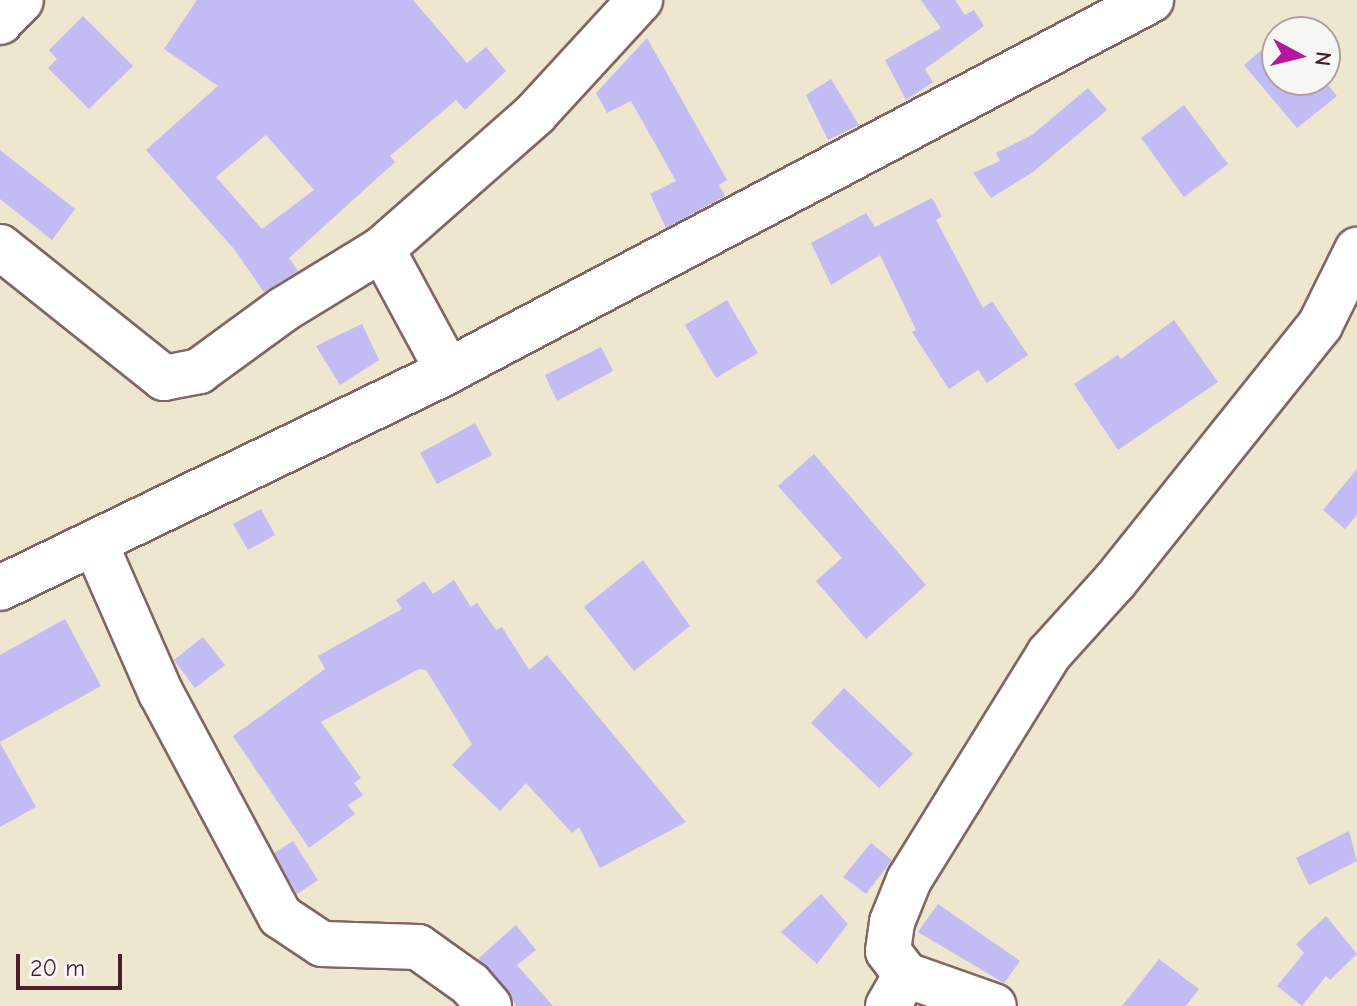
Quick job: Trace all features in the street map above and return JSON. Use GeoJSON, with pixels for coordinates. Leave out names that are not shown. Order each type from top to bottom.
{"type":"FeatureCollection","features":[{"type":"Feature","properties":{"kind":"street"},"geometry":{"type":"LineString","coordinates":[[0,22],[21,0]]}},
{"type":"Feature","properties":{"kind":"street"},"geometry":{"type":"LineString","coordinates":[[0,247],[164,378],[199,371],[284,309],[382,249],[536,113],[640,0]]}},
{"type":"Feature","properties":{"kind":"street"},"geometry":{"type":"LineString","coordinates":[[0,588],[448,371],[1151,0]]}},
{"type":"Feature","properties":{"kind":"street"},"geometry":{"type":"LineString","coordinates":[[382,249],[448,371]]}},
{"type":"Feature","properties":{"kind":"street"},"geometry":{"type":"LineString","coordinates":[[994,1006],[897,991],[888,951],[892,922],[909,880],[1049,654],[1115,581],[1320,325],[1357,250]]}},
{"type":"Feature","properties":{"kind":"street"},"geometry":{"type":"LineString","coordinates":[[95,543],[167,706],[280,916],[322,944],[418,947],[470,984],[489,1006]]}},
{"type":"Feature","properties":{"kind":"building"},"geometry":{"type":"Polygon","coordinates":[[[197,0],[413,0],[467,63],[486,47],[506,71],[465,110],[456,100],[390,156],[395,162],[289,258],[298,271],[264,292],[234,249],[146,150],[218,86],[164,49],[197,0]],[[266,135],[216,177],[262,229],[314,190],[266,135]]]}},
{"type":"Feature","properties":{"kind":"building"},"geometry":{"type":"Polygon","coordinates":[[[921,0],[955,0],[965,15],[974,10],[984,26],[925,69],[933,82],[906,100],[885,60],[941,28],[921,0]]]}},
{"type":"Feature","properties":{"kind":"building"},"geometry":{"type":"Polygon","coordinates":[[[83,16],[133,66],[89,109],[48,68],[57,59],[49,50],[83,16]]]}},
{"type":"Feature","properties":{"kind":"building"},"geometry":{"type":"Polygon","coordinates":[[[647,38],[727,180],[719,185],[725,196],[666,228],[650,194],[676,181],[631,101],[607,113],[596,93],[647,38]]]}},
{"type":"Feature","properties":{"kind":"building"},"geometry":{"type":"Polygon","coordinates":[[[1261,51],[1261,85],[1244,65],[1261,51]]]}},
{"type":"Feature","properties":{"kind":"building"},"geometry":{"type":"Polygon","coordinates":[[[831,79],[859,125],[828,140],[806,95],[831,79]]]}},
{"type":"Feature","properties":{"kind":"building"},"geometry":{"type":"Polygon","coordinates":[[[1088,88],[1107,110],[1033,172],[991,198],[973,173],[1000,161],[996,153],[1032,135],[1088,88]]]}},
{"type":"Feature","properties":{"kind":"building"},"geometry":{"type":"Polygon","coordinates":[[[1270,96],[1337,96],[1297,128],[1270,96]]]}},
{"type":"Feature","properties":{"kind":"building"},"geometry":{"type":"Polygon","coordinates":[[[1184,105],[1228,164],[1184,197],[1141,138],[1184,105]]]}},
{"type":"Feature","properties":{"kind":"building"},"geometry":{"type":"Polygon","coordinates":[[[0,150],[75,209],[52,240],[0,199],[0,150]]]}},
{"type":"Feature","properties":{"kind":"building"},"geometry":{"type":"Polygon","coordinates":[[[932,198],[942,216],[936,220],[983,308],[992,301],[1028,355],[987,383],[978,370],[949,389],[912,332],[916,330],[880,255],[831,285],[811,243],[866,213],[875,227],[932,198]]]}},
{"type":"Feature","properties":{"kind":"building"},"geometry":{"type":"Polygon","coordinates":[[[727,300],[758,353],[716,378],[685,325],[727,300]]]}},
{"type":"Feature","properties":{"kind":"building"},"geometry":{"type":"Polygon","coordinates":[[[1174,320],[1218,382],[1118,450],[1074,384],[1118,355],[1121,359],[1174,320]]]}},
{"type":"Feature","properties":{"kind":"building"},"geometry":{"type":"Polygon","coordinates":[[[362,324],[379,360],[340,385],[316,346],[362,324]]]}},
{"type":"Feature","properties":{"kind":"building"},"geometry":{"type":"Polygon","coordinates":[[[601,347],[613,371],[557,401],[545,375],[601,347]]]}},
{"type":"Feature","properties":{"kind":"building"},"geometry":{"type":"Polygon","coordinates":[[[475,423],[492,455],[437,484],[420,453],[475,423]]]}},
{"type":"Feature","properties":{"kind":"building"},"geometry":{"type":"Polygon","coordinates":[[[814,454],[926,585],[866,639],[816,581],[842,558],[778,486],[814,454]]]}},
{"type":"Feature","properties":{"kind":"building"},"geometry":{"type":"Polygon","coordinates":[[[1357,469],[1357,515],[1345,529],[1323,510],[1357,469]]]}},
{"type":"Feature","properties":{"kind":"building"},"geometry":{"type":"Polygon","coordinates":[[[261,509],[275,535],[248,550],[233,524],[261,509]]]}},
{"type":"Feature","properties":{"kind":"building"},"geometry":{"type":"Polygon","coordinates":[[[643,560],[690,626],[634,671],[584,607],[643,560]]]}},
{"type":"Feature","properties":{"kind":"building"},"geometry":{"type":"Polygon","coordinates":[[[454,580],[471,607],[477,603],[496,630],[502,627],[529,670],[547,655],[686,822],[600,868],[579,827],[572,833],[526,783],[500,811],[452,765],[472,744],[426,670],[419,669],[321,722],[361,778],[354,783],[363,795],[348,805],[355,814],[309,848],[233,736],[325,669],[318,656],[402,609],[396,600],[424,581],[433,594],[454,580]]]}},
{"type":"Feature","properties":{"kind":"building"},"geometry":{"type":"Polygon","coordinates":[[[65,619],[101,686],[0,742],[0,655],[65,619]]]}},
{"type":"Feature","properties":{"kind":"building"},"geometry":{"type":"Polygon","coordinates":[[[203,637],[225,665],[195,688],[174,660],[203,637]]]}},
{"type":"Feature","properties":{"kind":"building"},"geometry":{"type":"Polygon","coordinates":[[[844,688],[913,754],[879,788],[811,723],[844,688]]]}},
{"type":"Feature","properties":{"kind":"building"},"geometry":{"type":"Polygon","coordinates":[[[0,743],[36,807],[0,827],[0,743]]]}},
{"type":"Feature","properties":{"kind":"building"},"geometry":{"type":"Polygon","coordinates":[[[1349,831],[1357,861],[1309,885],[1296,858],[1349,831]]]}},
{"type":"Feature","properties":{"kind":"building"},"geometry":{"type":"Polygon","coordinates":[[[293,841],[318,880],[297,894],[274,853],[293,841]]]}},
{"type":"Feature","properties":{"kind":"building"},"geometry":{"type":"Polygon","coordinates":[[[871,843],[892,860],[866,894],[843,877],[871,843]]]}},
{"type":"Feature","properties":{"kind":"building"},"geometry":{"type":"Polygon","coordinates":[[[821,894],[848,924],[817,964],[781,932],[821,894]]]}},
{"type":"Feature","properties":{"kind":"building"},"geometry":{"type":"Polygon","coordinates":[[[938,904],[1020,961],[1004,983],[918,932],[938,904]]]}},
{"type":"Feature","properties":{"kind":"building"},"geometry":{"type":"Polygon","coordinates":[[[1326,916],[1357,954],[1330,980],[1326,976],[1302,1006],[1277,986],[1304,953],[1296,944],[1326,916]]]}},
{"type":"Feature","properties":{"kind":"building"},"geometry":{"type":"Polygon","coordinates":[[[516,925],[536,950],[517,965],[553,1006],[516,1006],[508,990],[478,959],[516,925]]]}},
{"type":"Feature","properties":{"kind":"building"},"geometry":{"type":"Polygon","coordinates":[[[1159,959],[1199,989],[1186,1006],[1122,1006],[1159,959]]]}}]}
